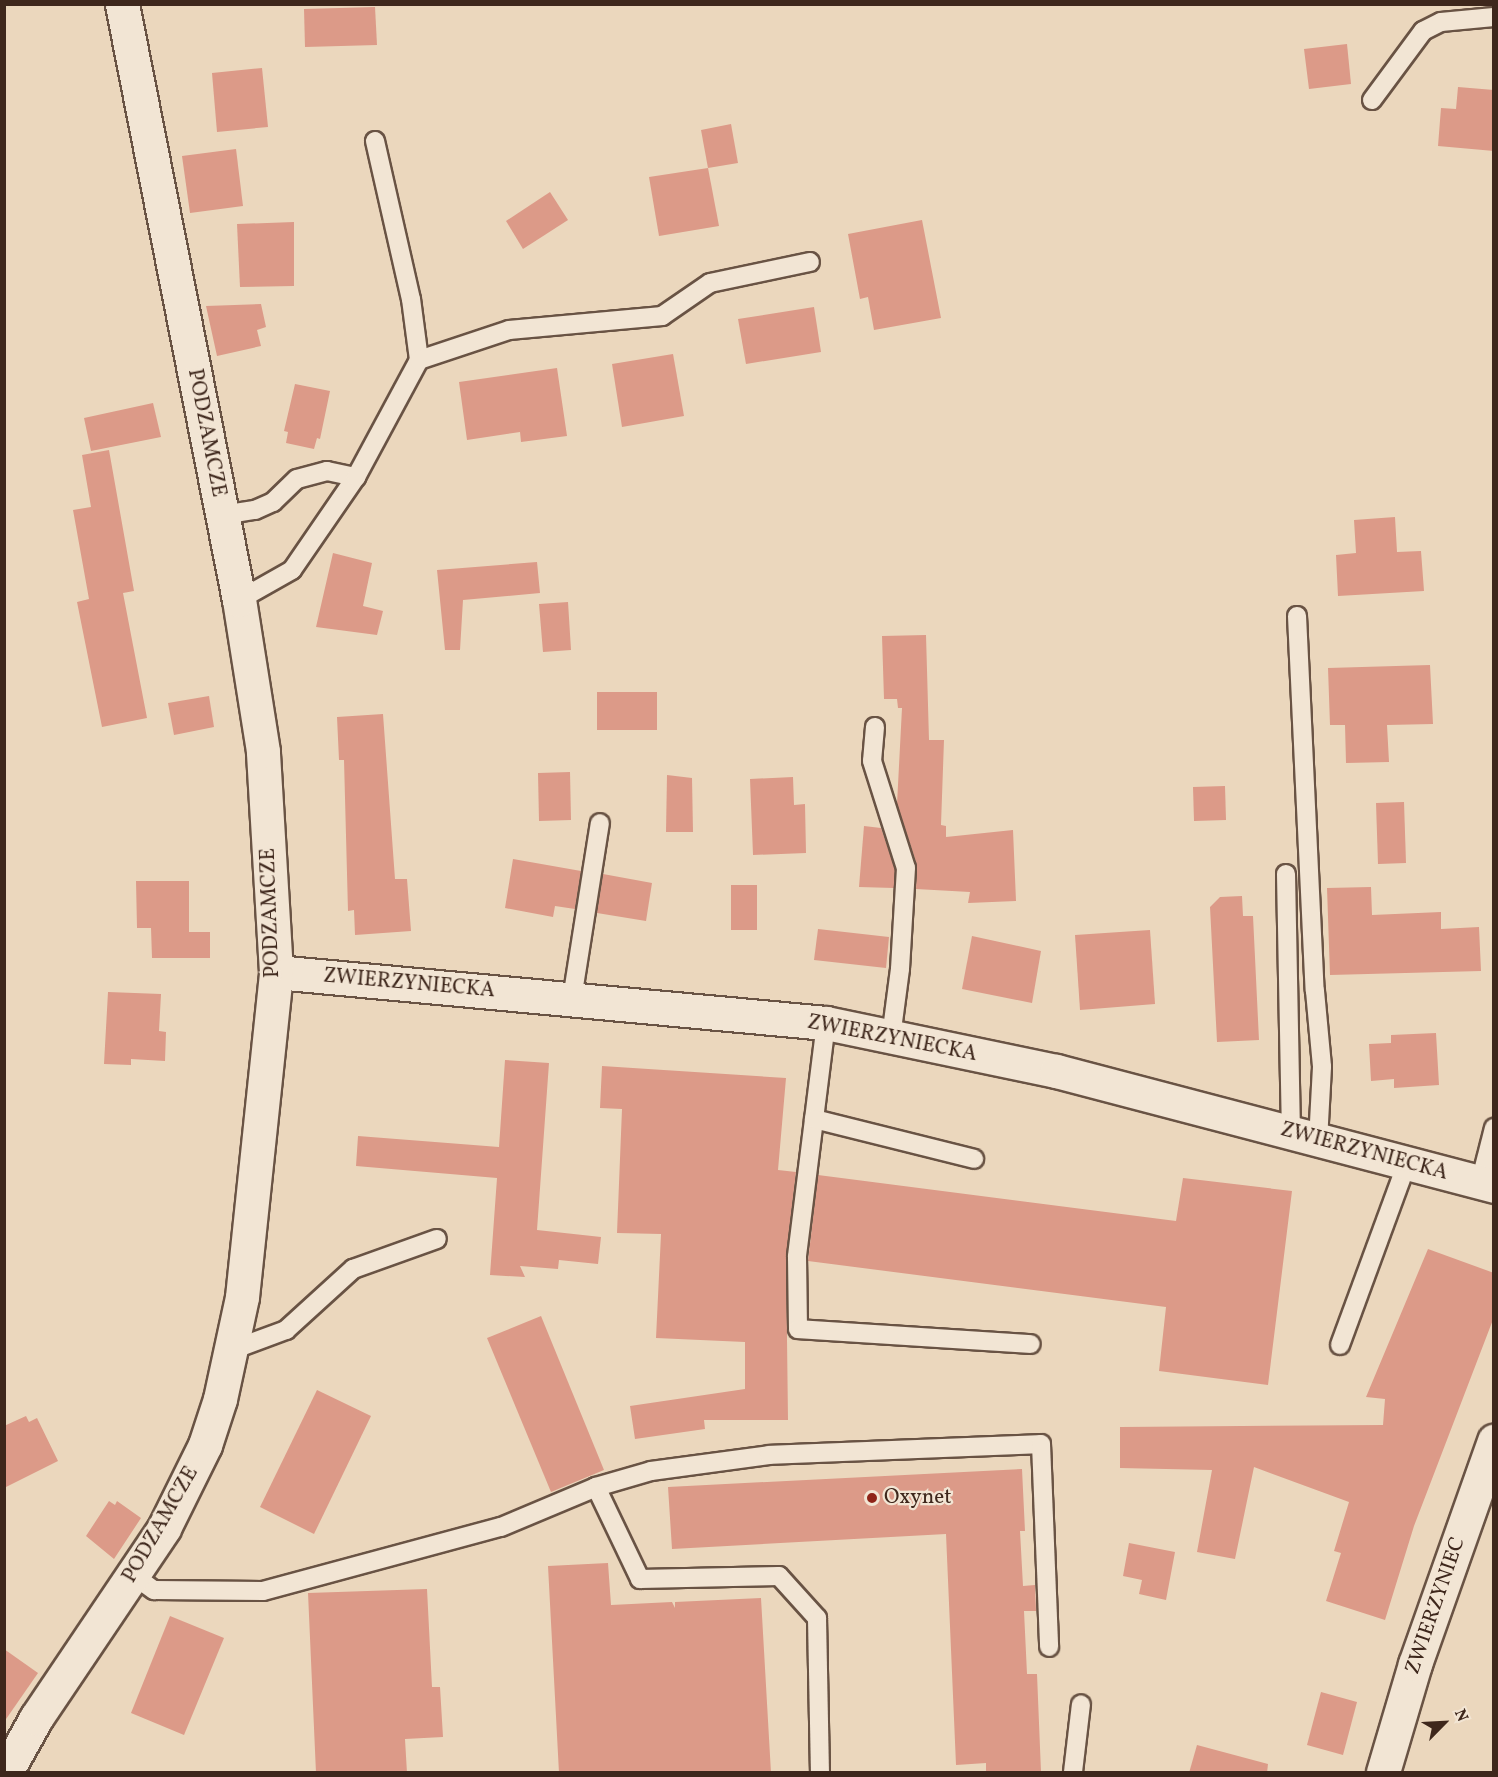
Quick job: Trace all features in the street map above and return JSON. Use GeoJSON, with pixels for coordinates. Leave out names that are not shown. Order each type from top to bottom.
{"type":"FeatureCollection","features":[{"type":"Feature","properties":{"kind":"street","name":"PODZAMCZE"},"geometry":{"type":"LineString","coordinates":[[6,1773],[36,1718],[133,1575],[188,1485],[208,1436],[231,1350],[242,1297],[276,972],[263,751],[222,515],[122,4]]}},
{"type":"Feature","properties":{"kind":"street","name":"ZWIERZYNIECKA"},"geometry":{"type":"LineString","coordinates":[[276,972],[826,1023],[1056,1071],[1487,1185]]}},
{"type":"Feature","properties":{"kind":"street","name":"ZWIERZYNIEC"},"geometry":{"type":"LineString","coordinates":[[1383,1773],[1415,1664],[1494,1441]]}},
{"type":"Feature","properties":{"kind":"lane"},"geometry":{"type":"LineString","coordinates":[[1372,100],[1423,31],[1441,22],[1494,17]]}},
{"type":"Feature","properties":{"kind":"lane"},"geometry":{"type":"LineString","coordinates":[[238,600],[292,570],[356,477],[419,360],[411,299],[375,141]]}},
{"type":"Feature","properties":{"kind":"lane"},"geometry":{"type":"LineString","coordinates":[[419,360],[509,330],[662,316],[710,283],[810,262]]}},
{"type":"Feature","properties":{"kind":"lane"},"geometry":{"type":"LineString","coordinates":[[222,515],[255,510],[273,502],[297,479],[327,471],[356,477]]}},
{"type":"Feature","properties":{"kind":"lane"},"geometry":{"type":"LineString","coordinates":[[1297,616],[1315,991],[1322,1067],[1304,1137]]}},
{"type":"Feature","properties":{"kind":"lane"},"geometry":{"type":"LineString","coordinates":[[875,727],[872,761],[906,868],[900,969],[891,1037]]}},
{"type":"Feature","properties":{"kind":"lane"},"geometry":{"type":"LineString","coordinates":[[572,999],[600,823]]}},
{"type":"Feature","properties":{"kind":"lane"},"geometry":{"type":"LineString","coordinates":[[1286,874],[1304,1137]]}},
{"type":"Feature","properties":{"kind":"lane"},"geometry":{"type":"LineString","coordinates":[[826,1023],[796,1257],[798,1329],[1031,1344]]}},
{"type":"Feature","properties":{"kind":"lane"},"geometry":{"type":"LineString","coordinates":[[814,1119],[974,1159]]}},
{"type":"Feature","properties":{"kind":"lane"},"geometry":{"type":"LineString","coordinates":[[1487,1185],[1494,1128]]}},
{"type":"Feature","properties":{"kind":"lane"},"geometry":{"type":"LineString","coordinates":[[1340,1345],[1407,1163]]}},
{"type":"Feature","properties":{"kind":"lane"},"geometry":{"type":"LineString","coordinates":[[231,1350],[286,1330],[353,1269],[437,1239]]}},
{"type":"Feature","properties":{"kind":"lane"},"geometry":{"type":"LineString","coordinates":[[133,1575],[154,1590],[262,1591],[501,1527],[596,1487],[651,1471],[769,1455],[1041,1444],[1049,1647]]}},
{"type":"Feature","properties":{"kind":"lane"},"geometry":{"type":"LineString","coordinates":[[596,1487],[640,1579],[779,1576],[818,1618],[820,1773]]}},
{"type":"Feature","properties":{"kind":"lane"},"geometry":{"type":"LineString","coordinates":[[1072,1773],[1081,1704]]}},
{"type":"Feature","properties":{"kind":"building"},"geometry":{"type":"Polygon","coordinates":[[[375,7],[377,45],[305,47],[304,9],[375,7]]]}},
{"type":"Feature","properties":{"kind":"building"},"geometry":{"type":"Polygon","coordinates":[[[1347,44],[1351,84],[1309,89],[1304,49],[1347,44]]]}},
{"type":"Feature","properties":{"kind":"building"},"geometry":{"type":"Polygon","coordinates":[[[262,68],[268,127],[217,132],[212,73],[262,68]]]}},
{"type":"Feature","properties":{"kind":"building"},"geometry":{"type":"Polygon","coordinates":[[[1458,87],[1494,90],[1494,151],[1438,146],[1441,108],[1456,109],[1458,87]]]}},
{"type":"Feature","properties":{"kind":"building"},"geometry":{"type":"Polygon","coordinates":[[[731,124],[738,163],[708,168],[701,130],[731,124]]]}},
{"type":"Feature","properties":{"kind":"building"},"geometry":{"type":"Polygon","coordinates":[[[236,149],[243,206],[190,213],[182,156],[236,149]]]}},
{"type":"Feature","properties":{"kind":"building"},"geometry":{"type":"Polygon","coordinates":[[[708,168],[719,226],[659,236],[649,177],[708,168]]]}},
{"type":"Feature","properties":{"kind":"building"},"geometry":{"type":"Polygon","coordinates":[[[550,192],[568,220],[523,249],[506,221],[550,192]]]}},
{"type":"Feature","properties":{"kind":"building"},"geometry":{"type":"Polygon","coordinates":[[[922,220],[941,318],[874,330],[868,297],[860,299],[848,234],[922,220]]]}},
{"type":"Feature","properties":{"kind":"building"},"geometry":{"type":"Polygon","coordinates":[[[294,222],[294,286],[240,287],[237,224],[294,222]]]}},
{"type":"Feature","properties":{"kind":"building"},"geometry":{"type":"Polygon","coordinates":[[[261,304],[266,327],[257,330],[261,346],[217,356],[206,306],[261,304]]]}},
{"type":"Feature","properties":{"kind":"building"},"geometry":{"type":"Polygon","coordinates":[[[814,307],[821,352],[746,364],[738,319],[814,307]]]}},
{"type":"Feature","properties":{"kind":"building"},"geometry":{"type":"Polygon","coordinates":[[[673,354],[684,416],[622,427],[612,364],[673,354]]]}},
{"type":"Feature","properties":{"kind":"building"},"geometry":{"type":"Polygon","coordinates":[[[557,368],[567,436],[521,442],[520,432],[467,440],[459,382],[557,368]]]}},
{"type":"Feature","properties":{"kind":"building"},"geometry":{"type":"Polygon","coordinates":[[[295,384],[330,391],[320,439],[317,438],[314,449],[286,443],[288,432],[284,431],[295,384]]]}},
{"type":"Feature","properties":{"kind":"building"},"geometry":{"type":"Polygon","coordinates":[[[153,403],[161,437],[91,451],[84,418],[153,403]]]}},
{"type":"Feature","properties":{"kind":"building"},"geometry":{"type":"Polygon","coordinates":[[[109,450],[134,591],[123,593],[147,718],[102,727],[77,602],[89,599],[73,510],[91,507],[82,455],[109,450]]]}},
{"type":"Feature","properties":{"kind":"building"},"geometry":{"type":"Polygon","coordinates":[[[1395,517],[1397,552],[1421,551],[1424,591],[1338,596],[1336,555],[1356,553],[1354,520],[1395,517]]]}},
{"type":"Feature","properties":{"kind":"building"},"geometry":{"type":"Polygon","coordinates":[[[333,553],[372,563],[363,606],[383,611],[377,635],[316,627],[333,553]]]}},
{"type":"Feature","properties":{"kind":"building"},"geometry":{"type":"Polygon","coordinates":[[[537,562],[540,593],[463,600],[460,650],[445,650],[437,570],[537,562]]]}},
{"type":"Feature","properties":{"kind":"building"},"geometry":{"type":"Polygon","coordinates":[[[568,602],[571,650],[543,652],[539,604],[568,602]]]}},
{"type":"Feature","properties":{"kind":"building"},"geometry":{"type":"Polygon","coordinates":[[[926,635],[929,740],[944,740],[941,825],[946,826],[946,837],[1013,830],[1016,901],[968,903],[970,892],[916,889],[917,865],[897,804],[902,708],[898,708],[897,699],[884,699],[882,636],[926,635]]]}},
{"type":"Feature","properties":{"kind":"building"},"geometry":{"type":"Polygon","coordinates":[[[1430,665],[1433,724],[1387,725],[1389,762],[1346,763],[1345,725],[1330,725],[1328,668],[1430,665]]]}},
{"type":"Feature","properties":{"kind":"building"},"geometry":{"type":"Polygon","coordinates":[[[597,692],[657,692],[657,730],[597,730],[597,692]]]}},
{"type":"Feature","properties":{"kind":"building"},"geometry":{"type":"Polygon","coordinates":[[[209,696],[214,727],[174,735],[168,703],[209,696]]]}},
{"type":"Feature","properties":{"kind":"building"},"geometry":{"type":"Polygon","coordinates":[[[383,714],[395,879],[407,879],[411,931],[355,935],[354,910],[348,911],[344,760],[339,760],[337,717],[383,714]]]}},
{"type":"Feature","properties":{"kind":"building"},"geometry":{"type":"Polygon","coordinates":[[[570,772],[571,820],[539,821],[538,773],[570,772]]]}},
{"type":"Feature","properties":{"kind":"building"},"geometry":{"type":"Polygon","coordinates":[[[667,775],[692,778],[693,832],[666,832],[667,775]]]}},
{"type":"Feature","properties":{"kind":"building"},"geometry":{"type":"Polygon","coordinates":[[[793,777],[794,805],[805,804],[806,853],[753,855],[750,779],[793,777]]]}},
{"type":"Feature","properties":{"kind":"building"},"geometry":{"type":"Polygon","coordinates":[[[1225,786],[1226,820],[1194,821],[1193,787],[1225,786]]]}},
{"type":"Feature","properties":{"kind":"building"},"geometry":{"type":"Polygon","coordinates":[[[1404,802],[1406,863],[1378,864],[1376,803],[1404,802]]]}},
{"type":"Feature","properties":{"kind":"building"},"geometry":{"type":"Polygon","coordinates":[[[864,826],[881,828],[895,869],[894,888],[859,887],[864,826]]]}},
{"type":"Feature","properties":{"kind":"building"},"geometry":{"type":"Polygon","coordinates":[[[513,859],[581,871],[575,909],[555,906],[553,917],[505,908],[513,859]]]}},
{"type":"Feature","properties":{"kind":"building"},"geometry":{"type":"Polygon","coordinates":[[[603,874],[652,883],[646,921],[597,913],[603,874]]]}},
{"type":"Feature","properties":{"kind":"building"},"geometry":{"type":"Polygon","coordinates":[[[136,881],[189,881],[189,932],[210,932],[210,958],[152,958],[151,928],[137,928],[136,881]]]}},
{"type":"Feature","properties":{"kind":"building"},"geometry":{"type":"Polygon","coordinates":[[[731,885],[757,885],[757,930],[731,930],[731,885]]]}},
{"type":"Feature","properties":{"kind":"building"},"geometry":{"type":"Polygon","coordinates":[[[1371,887],[1372,915],[1441,912],[1441,929],[1479,927],[1481,971],[1330,975],[1327,888],[1371,887]]]}},
{"type":"Feature","properties":{"kind":"building"},"geometry":{"type":"Polygon","coordinates":[[[1242,896],[1243,916],[1253,916],[1259,1040],[1217,1042],[1210,907],[1220,897],[1242,896]]]}},
{"type":"Feature","properties":{"kind":"building"},"geometry":{"type":"Polygon","coordinates":[[[818,929],[889,937],[886,968],[814,960],[818,929]]]}},
{"type":"Feature","properties":{"kind":"building"},"geometry":{"type":"Polygon","coordinates":[[[1150,930],[1155,1004],[1080,1010],[1075,935],[1150,930]]]}},
{"type":"Feature","properties":{"kind":"building"},"geometry":{"type":"Polygon","coordinates":[[[972,936],[1041,951],[1032,1003],[962,989],[972,936]]]}},
{"type":"Feature","properties":{"kind":"building"},"geometry":{"type":"Polygon","coordinates":[[[108,992],[161,994],[159,1031],[166,1032],[165,1061],[131,1059],[131,1065],[104,1064],[108,992]]]}},
{"type":"Feature","properties":{"kind":"building"},"geometry":{"type":"Polygon","coordinates":[[[1436,1033],[1439,1085],[1394,1088],[1394,1079],[1371,1081],[1369,1044],[1391,1043],[1391,1035],[1436,1033]]]}},
{"type":"Feature","properties":{"kind":"building"},"geometry":{"type":"Polygon","coordinates":[[[505,1060],[549,1063],[537,1230],[601,1237],[598,1264],[559,1260],[558,1269],[520,1266],[525,1277],[490,1275],[497,1178],[356,1166],[358,1136],[499,1147],[505,1060]]]}},
{"type":"Feature","properties":{"kind":"building"},"geometry":{"type":"Polygon","coordinates":[[[602,1066],[786,1078],[778,1170],[796,1172],[786,1257],[788,1420],[704,1420],[705,1429],[635,1439],[630,1406],[745,1389],[745,1342],[656,1338],[661,1234],[617,1233],[622,1109],[600,1108],[602,1066]]]}},
{"type":"Feature","properties":{"kind":"building"},"geometry":{"type":"Polygon","coordinates":[[[818,1175],[1176,1221],[1183,1178],[1292,1191],[1268,1385],[1159,1371],[1166,1307],[808,1261],[818,1175]]]}},
{"type":"Feature","properties":{"kind":"building"},"geometry":{"type":"Polygon","coordinates":[[[1428,1249],[1494,1273],[1494,1317],[1414,1526],[1385,1620],[1326,1601],[1341,1553],[1334,1551],[1349,1502],[1254,1467],[1235,1559],[1197,1552],[1212,1470],[1120,1468],[1120,1427],[1383,1425],[1385,1399],[1366,1397],[1428,1249]]]}},
{"type":"Feature","properties":{"kind":"building"},"geometry":{"type":"Polygon","coordinates":[[[541,1316],[604,1470],[551,1492],[487,1338],[541,1316]]]}},
{"type":"Feature","properties":{"kind":"building"},"geometry":{"type":"Polygon","coordinates":[[[317,1390],[371,1416],[314,1534],[260,1507],[317,1390]]]}},
{"type":"Feature","properties":{"kind":"building"},"geometry":{"type":"Polygon","coordinates":[[[26,1416],[29,1422],[37,1418],[58,1461],[4,1488],[4,1426],[26,1416]]]}},
{"type":"Feature","properties":{"kind":"building"},"geometry":{"type":"Polygon","coordinates":[[[1022,1469],[1025,1531],[1020,1531],[1023,1586],[1035,1585],[1036,1611],[1024,1611],[1027,1674],[1037,1674],[1041,1772],[986,1773],[986,1763],[956,1765],[946,1534],[672,1549],[668,1487],[1022,1469]]]}},
{"type":"Feature","properties":{"kind":"building"},"geometry":{"type":"Polygon","coordinates":[[[109,1501],[115,1505],[117,1501],[141,1518],[114,1559],[86,1536],[109,1501]]]}},
{"type":"Feature","properties":{"kind":"building"},"geometry":{"type":"Polygon","coordinates":[[[1129,1543],[1175,1552],[1166,1600],[1139,1594],[1142,1580],[1123,1576],[1129,1543]]]}},
{"type":"Feature","properties":{"kind":"building"},"geometry":{"type":"Polygon","coordinates":[[[608,1563],[611,1605],[672,1602],[675,1608],[675,1602],[761,1598],[771,1773],[559,1773],[548,1566],[608,1563]]]}},
{"type":"Feature","properties":{"kind":"building"},"geometry":{"type":"Polygon","coordinates":[[[427,1589],[432,1687],[440,1687],[443,1737],[405,1739],[407,1773],[316,1773],[308,1593],[427,1589]]]}},
{"type":"Feature","properties":{"kind":"building"},"geometry":{"type":"Polygon","coordinates":[[[170,1616],[224,1638],[184,1735],[131,1713],[170,1616]]]}},
{"type":"Feature","properties":{"kind":"building"},"geometry":{"type":"Polygon","coordinates":[[[4,1649],[38,1673],[4,1722],[4,1649]]]}},
{"type":"Feature","properties":{"kind":"building"},"geometry":{"type":"Polygon","coordinates":[[[1321,1692],[1357,1702],[1343,1755],[1307,1745],[1321,1692]]]}},
{"type":"Feature","properties":{"kind":"building"},"geometry":{"type":"Polygon","coordinates":[[[1197,1745],[1268,1764],[1267,1773],[1189,1773],[1197,1745]]]}},
{"type":"Feature","properties":{"kind":"place","name":"Oxynet"},"geometry":{"type":"Point","coordinates":[872,1498]}}]}
